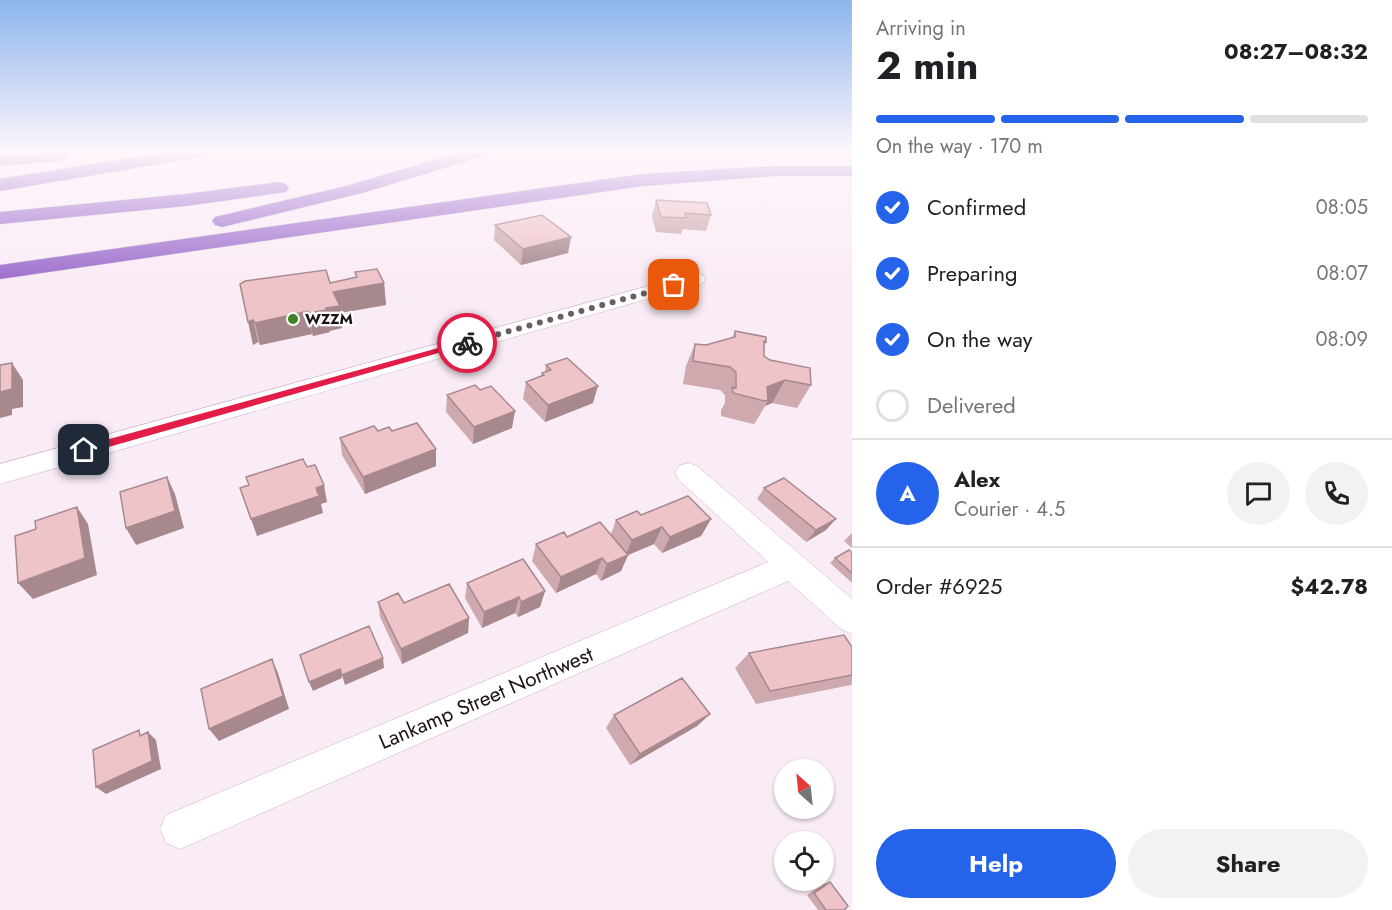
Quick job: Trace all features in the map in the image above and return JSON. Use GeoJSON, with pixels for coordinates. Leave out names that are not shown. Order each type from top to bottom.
{"type":"FeatureCollection","features":[{"type":"Feature","properties":{"kind":"highway"},"geometry":{"type":"LineString","coordinates":[[0,218],[231,194]]}},
{"type":"Feature","properties":{"kind":"highway"},"geometry":{"type":"LineString","coordinates":[[0,267],[182,230],[328,194]]}},
{"type":"Feature","properties":{"kind":"highway"},"geometry":{"type":"LineString","coordinates":[[0,272],[542,194]]}},
{"type":"Feature","properties":{"kind":"highway"},"geometry":{"type":"LineString","coordinates":[[0,293],[217,253],[572,194]]}},
{"type":"Feature","properties":{"kind":"street"},"geometry":{"type":"LineString","coordinates":[[0,474],[696,279]]}},
{"type":"Feature","properties":{"kind":"street"},"geometry":{"type":"LineString","coordinates":[[688,473],[852,619]]}},
{"type":"Feature","properties":{"kind":"street","name":"Lankamp Street Northwest"},"geometry":{"type":"LineString","coordinates":[[180,829],[791,566]]}},
{"type":"Feature","properties":{"kind":"building"},"geometry":{"type":"Polygon","coordinates":[[[656,200],[707,203],[711,215],[685,213],[686,218],[661,217],[656,200]]]}},
{"type":"Feature","properties":{"kind":"building"},"geometry":{"type":"Polygon","coordinates":[[[542,215],[571,237],[523,249],[495,225],[542,215]]]}},
{"type":"Feature","properties":{"kind":"building"},"geometry":{"type":"Polygon","coordinates":[[[377,269],[384,283],[333,292],[340,306],[255,323],[253,320],[248,322],[240,284],[245,281],[326,270],[330,283],[357,277],[355,272],[377,269]]]}},
{"type":"Feature","properties":{"kind":"building"},"geometry":{"type":"Polygon","coordinates":[[[735,331],[766,337],[764,356],[770,360],[810,368],[811,385],[785,380],[767,387],[768,400],[765,401],[733,393],[732,387],[736,388],[736,372],[730,367],[693,361],[695,344],[706,345],[735,337],[735,331]]]}},
{"type":"Feature","properties":{"kind":"building"},"geometry":{"type":"Polygon","coordinates":[[[567,358],[598,386],[548,405],[526,382],[551,370],[546,365],[567,358]]]}},
{"type":"Feature","properties":{"kind":"building"},"geometry":{"type":"Polygon","coordinates":[[[12,363],[12,389],[0,392],[0,365],[12,363]]]}},
{"type":"Feature","properties":{"kind":"building"},"geometry":{"type":"Polygon","coordinates":[[[475,385],[480,390],[491,386],[515,411],[474,427],[447,395],[475,385]]]}},
{"type":"Feature","properties":{"kind":"building"},"geometry":{"type":"Polygon","coordinates":[[[417,423],[436,449],[363,477],[340,438],[374,426],[378,431],[389,427],[392,431],[417,423]]]}},
{"type":"Feature","properties":{"kind":"building"},"geometry":{"type":"Polygon","coordinates":[[[303,459],[307,467],[315,465],[324,485],[316,488],[319,496],[251,519],[240,488],[249,485],[246,477],[303,459]]]}},
{"type":"Feature","properties":{"kind":"building"},"geometry":{"type":"Polygon","coordinates":[[[167,477],[175,511],[126,528],[120,492],[167,477]]]}},
{"type":"Feature","properties":{"kind":"building"},"geometry":{"type":"Polygon","coordinates":[[[784,478],[836,519],[816,530],[764,488],[784,478]]]}},
{"type":"Feature","properties":{"kind":"building"},"geometry":{"type":"Polygon","coordinates":[[[688,496],[711,519],[670,537],[662,527],[632,540],[616,520],[637,511],[641,515],[688,496]]]}},
{"type":"Feature","properties":{"kind":"building"},"geometry":{"type":"Polygon","coordinates":[[[77,507],[85,558],[18,583],[15,536],[36,529],[35,521],[77,507]]]}},
{"type":"Feature","properties":{"kind":"building"},"geometry":{"type":"Polygon","coordinates":[[[600,522],[628,555],[607,564],[602,558],[561,577],[536,544],[564,532],[567,537],[600,522]]]}},
{"type":"Feature","properties":{"kind":"building"},"geometry":{"type":"Polygon","coordinates":[[[849,550],[852,553],[852,573],[835,558],[849,550]]]}},
{"type":"Feature","properties":{"kind":"building"},"geometry":{"type":"Polygon","coordinates":[[[523,559],[545,591],[521,602],[519,597],[484,612],[467,583],[523,559]]]}},
{"type":"Feature","properties":{"kind":"building"},"geometry":{"type":"Polygon","coordinates":[[[449,584],[469,618],[401,649],[378,602],[398,593],[404,603],[449,584]]]}},
{"type":"Feature","properties":{"kind":"building"},"geometry":{"type":"Polygon","coordinates":[[[369,626],[383,658],[342,675],[340,669],[309,682],[300,655],[369,626]]]}},
{"type":"Feature","properties":{"kind":"building"},"geometry":{"type":"Polygon","coordinates":[[[844,635],[852,647],[852,675],[770,691],[749,653],[844,635]]]}},
{"type":"Feature","properties":{"kind":"building"},"geometry":{"type":"Polygon","coordinates":[[[272,659],[283,696],[209,729],[201,689],[272,659]]]}},
{"type":"Feature","properties":{"kind":"building"},"geometry":{"type":"Polygon","coordinates":[[[682,678],[710,714],[640,754],[614,715],[682,678]]]}},
{"type":"Feature","properties":{"kind":"building"},"geometry":{"type":"Polygon","coordinates":[[[139,730],[140,736],[148,732],[152,761],[96,787],[93,750],[139,730]]]}},
{"type":"Feature","properties":{"kind":"building"},"geometry":{"type":"Polygon","coordinates":[[[834,887],[848,906],[844,910],[826,910],[814,893],[834,891],[834,887]]]}},
{"type":"Feature","properties":{"kind":"way so far"},"geometry":{"type":"LineString","coordinates":[[467,343],[674,285]]}},
{"type":"Feature","properties":{"kind":"place","name":"WZZM"},"geometry":{"type":"Point","coordinates":[293,319]}},
{"type":"Feature","properties":{"kind":"route"},"geometry":{"type":"LineString","coordinates":[[84,450],[467,343]]}}]}
